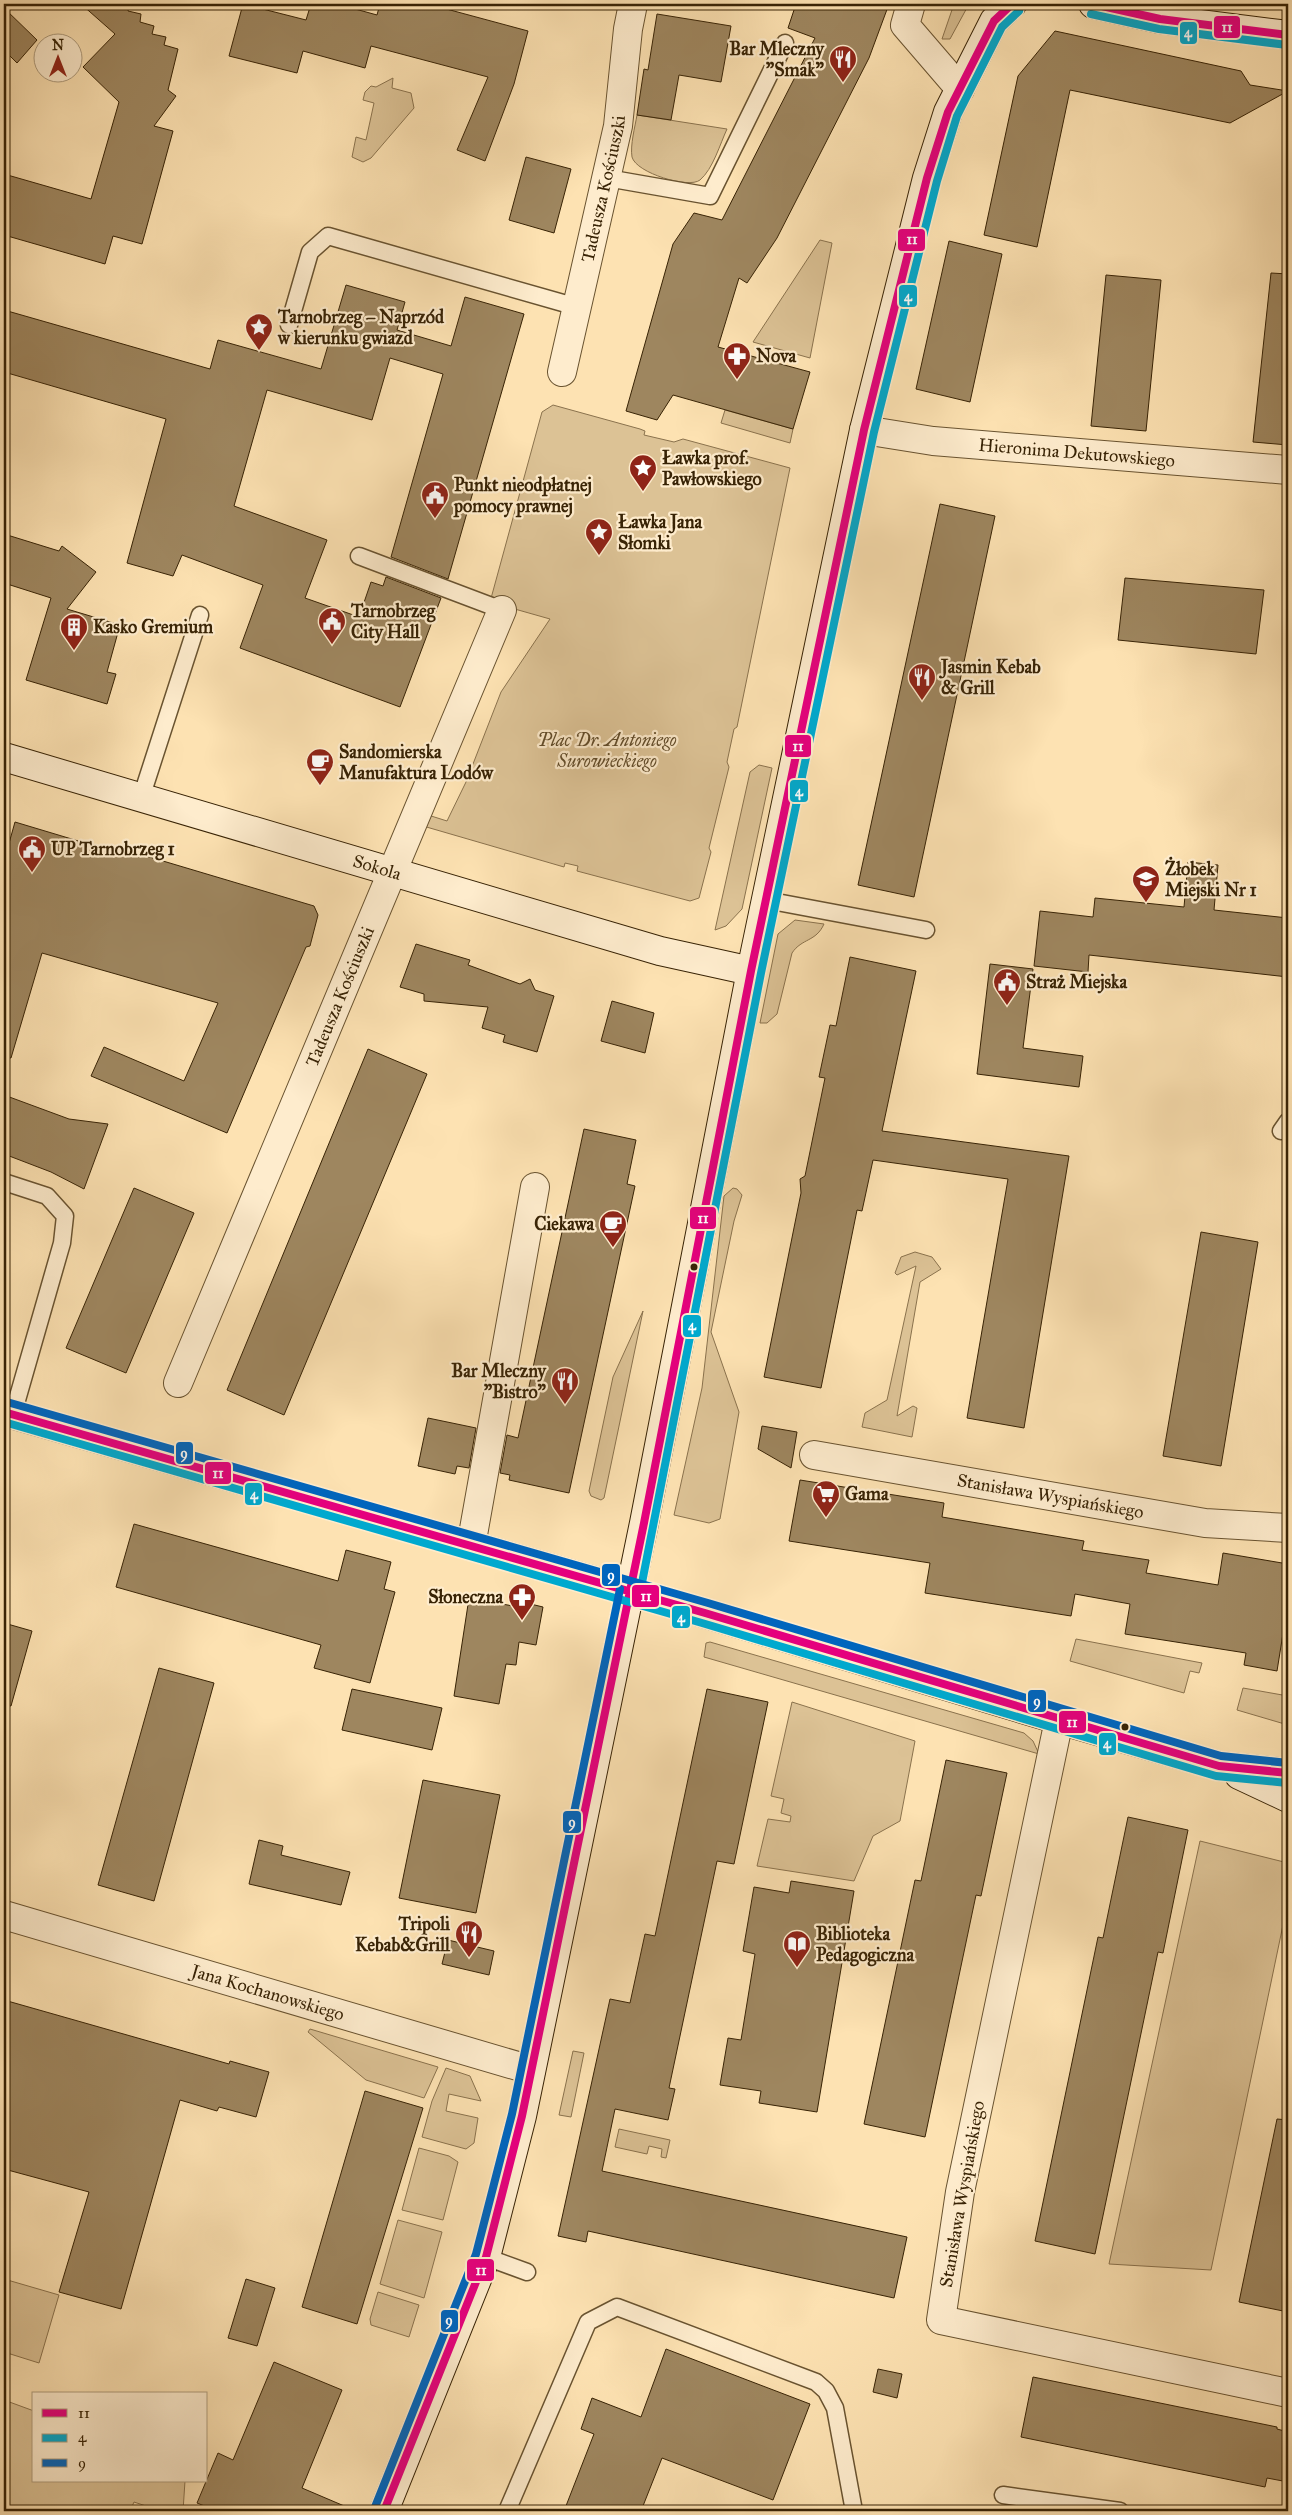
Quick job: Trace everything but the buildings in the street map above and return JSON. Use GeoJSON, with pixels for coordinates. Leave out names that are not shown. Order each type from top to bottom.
{"type":"FeatureCollection","features":[{"type":"Feature","properties":{"kind":"street","name":"Tadeusza Kościuszki"},"geometry":{"type":"LineString","coordinates":[[562,372],[618,126],[632,4]]}},
{"type":"Feature","properties":{"kind":"street"},"geometry":{"type":"LineString","coordinates":[[911,4],[905,25],[960,89]]}},
{"type":"Feature","properties":{"kind":"street"},"geometry":{"type":"LineString","coordinates":[[384,2511],[486,2257],[522,2116],[630,1591],[751,971],[864,430],[927,178],[948,112],[994,21],[1012,4]]}},
{"type":"Feature","properties":{"kind":"street"},"geometry":{"type":"LineString","coordinates":[[1093,4],[1160,18],[1288,35]]}},
{"type":"Feature","properties":{"kind":"street","name":"Hieronima Dekutowskiego"},"geometry":{"type":"LineString","coordinates":[[864,430],[933,441],[1288,470]]}},
{"type":"Feature","properties":{"kind":"street","name":"Tadeusza Kościuszki"},"geometry":{"type":"LineString","coordinates":[[178,1383],[502,610]]}},
{"type":"Feature","properties":{"kind":"street","name":"Sokola"},"geometry":{"type":"LineString","coordinates":[[4,757],[660,951],[751,971]]}},
{"type":"Feature","properties":{"kind":"street"},"geometry":{"type":"LineString","coordinates":[[471,1546],[536,1188]]}},
{"type":"Feature","properties":{"kind":"street"},"geometry":{"type":"LineString","coordinates":[[8,1413],[630,1591],[1059,1720],[1220,1766],[1288,1774]]}},
{"type":"Feature","properties":{"kind":"street","name":"Stanisława Wyspiańskiego"},"geometry":{"type":"LineString","coordinates":[[814,1455],[1205,1523],[1288,1528]]}},
{"type":"Feature","properties":{"kind":"street","name":"Stanisława Wyspiańskiego"},"geometry":{"type":"LineString","coordinates":[[1059,1720],[960,2192],[941,2320],[1288,2393]]}},
{"type":"Feature","properties":{"kind":"street"},"geometry":{"type":"LineString","coordinates":[[1220,1766],[1288,1798]]}},
{"type":"Feature","properties":{"kind":"street","name":"Jana Kochanowskiego"},"geometry":{"type":"LineString","coordinates":[[4,1915],[531,2070]]}},
{"type":"Feature","properties":{"kind":"lane"},"geometry":{"type":"LineString","coordinates":[[607,178],[710,196],[785,44]]}},
{"type":"Feature","properties":{"kind":"lane"},"geometry":{"type":"LineString","coordinates":[[290,325],[310,252],[328,236],[577,307]]}},
{"type":"Feature","properties":{"kind":"lane"},"geometry":{"type":"LineString","coordinates":[[359,556],[502,610]]}},
{"type":"Feature","properties":{"kind":"lane"},"geometry":{"type":"LineString","coordinates":[[141,798],[200,615]]}},
{"type":"Feature","properties":{"kind":"lane"},"geometry":{"type":"LineString","coordinates":[[766,900],[926,930]]}},
{"type":"Feature","properties":{"kind":"lane"},"geometry":{"type":"LineString","coordinates":[[4,1182],[47,1196],[65,1216],[62,1242],[8,1413]]}},
{"type":"Feature","properties":{"kind":"lane"},"geometry":{"type":"LineString","coordinates":[[486,2257],[527,2272]]}},
{"type":"Feature","properties":{"kind":"lane"},"geometry":{"type":"LineString","coordinates":[[508,2511],[588,2322],[618,2306],[816,2382],[826,2391],[835,2408],[854,2511]]}},
{"type":"Feature","properties":{"kind":"lane"},"geometry":{"type":"LineString","coordinates":[[1003,2495],[1120,2511]]}},
{"type":"Feature","properties":{"kind":"green space"},"geometry":{"type":"Polygon","coordinates":[[[954,4],[969,4],[950,39],[942,39],[954,4]]]}},
{"type":"Feature","properties":{"kind":"green space"},"geometry":{"type":"Polygon","coordinates":[[[393,78],[392,88],[411,93],[414,108],[371,158],[363,162],[352,157],[356,137],[366,140],[374,103],[363,100],[365,92],[371,86],[376,87],[393,78]]]}},
{"type":"Feature","properties":{"kind":"green space"},"geometry":{"type":"Polygon","coordinates":[[[637,115],[727,129],[709,170],[700,180],[694,182],[675,181],[652,174],[643,169],[632,157],[632,142],[637,115]]]}},
{"type":"Feature","properties":{"kind":"green space"},"geometry":{"type":"Polygon","coordinates":[[[820,240],[832,243],[810,358],[753,342],[820,240]]]}},
{"type":"Feature","properties":{"kind":"green space","name":"Plac Dr. Antoniego Surowieckiego"},"geometry":{"type":"Polygon","coordinates":[[[553,405],[640,429],[645,431],[644,435],[674,442],[683,439],[790,468],[737,727],[734,729],[727,762],[729,767],[709,848],[711,852],[699,898],[690,901],[577,871],[578,866],[565,863],[564,867],[423,826],[428,815],[447,821],[466,782],[501,692],[550,619],[490,602],[542,412],[553,405]]]}},
{"type":"Feature","properties":{"kind":"green space"},"geometry":{"type":"Polygon","coordinates":[[[725,410],[793,429],[790,443],[721,423],[725,410]]]}},
{"type":"Feature","properties":{"kind":"green space"},"geometry":{"type":"Polygon","coordinates":[[[759,765],[772,768],[742,909],[726,926],[715,930],[750,772],[759,765]]]}},
{"type":"Feature","properties":{"kind":"green space"},"geometry":{"type":"Polygon","coordinates":[[[795,920],[824,924],[817,934],[796,948],[792,953],[777,1014],[767,1023],[760,1023],[778,934],[795,920]]]}},
{"type":"Feature","properties":{"kind":"green space"},"geometry":{"type":"Polygon","coordinates":[[[733,1188],[737,1189],[742,1195],[734,1221],[711,1332],[739,1412],[720,1519],[709,1523],[674,1515],[702,1388],[724,1196],[733,1188]]]}},
{"type":"Feature","properties":{"kind":"green space"},"geometry":{"type":"Polygon","coordinates":[[[915,1252],[932,1257],[941,1269],[920,1282],[897,1416],[913,1406],[917,1408],[912,1437],[862,1427],[865,1413],[887,1400],[916,1266],[897,1275],[895,1273],[901,1257],[915,1252]]]}},
{"type":"Feature","properties":{"kind":"green space"},"geometry":{"type":"Polygon","coordinates":[[[643,1311],[604,1498],[601,1500],[591,1496],[589,1491],[613,1377],[643,1311]]]}},
{"type":"Feature","properties":{"kind":"green space"},"geometry":{"type":"Polygon","coordinates":[[[1076,1639],[1202,1663],[1199,1673],[1190,1671],[1184,1693],[1070,1661],[1076,1639]]]}},
{"type":"Feature","properties":{"kind":"green space"},"geometry":{"type":"Polygon","coordinates":[[[710,1642],[1024,1733],[1033,1741],[1039,1754],[704,1657],[706,1643],[710,1642]]]}},
{"type":"Feature","properties":{"kind":"green space"},"geometry":{"type":"Polygon","coordinates":[[[1243,1688],[1288,1696],[1288,1725],[1237,1710],[1243,1688]]]}},
{"type":"Feature","properties":{"kind":"green space"},"geometry":{"type":"Polygon","coordinates":[[[792,1702],[915,1741],[900,1821],[873,1836],[854,1881],[757,1866],[768,1819],[790,1822],[791,1816],[781,1813],[784,1799],[771,1796],[792,1702]]]}},
{"type":"Feature","properties":{"kind":"green space"},"geometry":{"type":"Polygon","coordinates":[[[1200,1841],[1288,1863],[1288,1901],[1211,2270],[1109,2264],[1200,1841]]]}},
{"type":"Feature","properties":{"kind":"green space"},"geometry":{"type":"Polygon","coordinates":[[[310,2029],[438,2067],[424,2098],[366,2080],[308,2032],[310,2029]]]}},
{"type":"Feature","properties":{"kind":"green space"},"geometry":{"type":"Polygon","coordinates":[[[573,2051],[584,2053],[571,2117],[559,2115],[573,2051]]]}},
{"type":"Feature","properties":{"kind":"green space"},"geometry":{"type":"Polygon","coordinates":[[[446,2068],[470,2076],[481,2101],[449,2094],[446,2111],[478,2118],[474,2143],[466,2149],[422,2137],[432,2101],[446,2068]]]}},
{"type":"Feature","properties":{"kind":"green space"},"geometry":{"type":"Polygon","coordinates":[[[619,2129],[670,2140],[666,2158],[661,2157],[662,2149],[649,2146],[647,2154],[615,2147],[619,2129]]]}},
{"type":"Feature","properties":{"kind":"green space"},"geometry":{"type":"Polygon","coordinates":[[[419,2148],[449,2156],[458,2162],[443,2220],[402,2210],[419,2148]]]}},
{"type":"Feature","properties":{"kind":"green space"},"geometry":{"type":"Polygon","coordinates":[[[398,2220],[442,2232],[424,2298],[380,2284],[398,2220]]]}},
{"type":"Feature","properties":{"kind":"green space"},"geometry":{"type":"Polygon","coordinates":[[[4,2279],[59,2295],[39,2363],[4,2352],[4,2279]]]}},
{"type":"Feature","properties":{"kind":"green space"},"geometry":{"type":"Polygon","coordinates":[[[378,2292],[419,2305],[409,2337],[371,2325],[370,2319],[378,2292]]]}},
{"type":"Feature","properties":{"kind":"green space"},"geometry":{"type":"Polygon","coordinates":[[[4,2400],[32,2410],[32,2482],[185,2482],[183,2511],[161,2511],[134,2502],[130,2511],[4,2511],[4,2400]]]}},
{"type":"Feature","properties":{"kind":"transit line","name":"11"},"geometry":{"type":"LineString","coordinates":[[384,2511],[486,2257],[522,2116],[644,1523],[751,971],[864,430],[927,178],[948,112],[994,21],[1012,4]]}},
{"type":"Feature","properties":{"kind":"transit line","name":"11"},"geometry":{"type":"LineString","coordinates":[[1093,4],[1160,19],[1288,35]]}},
{"type":"Feature","properties":{"kind":"transit line","name":"4"},"geometry":{"type":"LineString","coordinates":[[640,1593],[761,973],[874,432],[937,181],[957,116],[1002,27],[1019,11]]}},
{"type":"Feature","properties":{"kind":"transit line","name":"4"},"geometry":{"type":"LineString","coordinates":[[1091,14],[1159,29],[1287,45]]}},
{"type":"Feature","properties":{"kind":"transit line","name":"9"},"geometry":{"type":"LineString","coordinates":[[7,1402],[708,1603],[1221,1756],[1288,1763]]}},
{"type":"Feature","properties":{"kind":"transit line","name":"11"},"geometry":{"type":"LineString","coordinates":[[4,1412],[705,1613],[1219,1766],[1288,1773]]}},
{"type":"Feature","properties":{"kind":"transit line","name":"4"},"geometry":{"type":"LineString","coordinates":[[4,1422],[702,1623],[1216,1776],[1287,1783]]}},
{"type":"Feature","properties":{"kind":"transit line","name":"9"},"geometry":{"type":"LineString","coordinates":[[375,2507],[476,2254],[512,2114],[620,1589]]}},
{"type":"Feature","properties":{"kind":"place","name":"Bar Mleczny \"Smak\""},"geometry":{"type":"Point","coordinates":[843,83]}},
{"type":"Feature","properties":{"kind":"place","name":"Tarnobrzeg – Naprzód w kierunku gwiazd"},"geometry":{"type":"Point","coordinates":[259,351]}},
{"type":"Feature","properties":{"kind":"place","name":"Nova"},"geometry":{"type":"Point","coordinates":[737,380]}},
{"type":"Feature","properties":{"kind":"place","name":"Ławka prof. Pawłowskiego"},"geometry":{"type":"Point","coordinates":[643,492]}},
{"type":"Feature","properties":{"kind":"place","name":"Punkt nieodpłatnej pomocy prawnej"},"geometry":{"type":"Point","coordinates":[435,519]}},
{"type":"Feature","properties":{"kind":"place","name":"Ławka Jana Słomki"},"geometry":{"type":"Point","coordinates":[599,556]}},
{"type":"Feature","properties":{"kind":"place","name":"Tarnobrzeg City Hall"},"geometry":{"type":"Point","coordinates":[332,645]}},
{"type":"Feature","properties":{"kind":"place","name":"Kasko Gremium"},"geometry":{"type":"Point","coordinates":[74,651]}},
{"type":"Feature","properties":{"kind":"place","name":"Jasmin Kebab & Grill"},"geometry":{"type":"Point","coordinates":[922,701]}},
{"type":"Feature","properties":{"kind":"place","name":"Sandomierska Manufaktura Lodów"},"geometry":{"type":"Point","coordinates":[320,786]}},
{"type":"Feature","properties":{"kind":"place","name":"UP Tarnobrzeg 1"},"geometry":{"type":"Point","coordinates":[32,873]}},
{"type":"Feature","properties":{"kind":"place","name":"Żłobek Miejski Nr 1"},"geometry":{"type":"Point","coordinates":[1146,903]}},
{"type":"Feature","properties":{"kind":"place","name":"Straż Miejska"},"geometry":{"type":"Point","coordinates":[1007,1006]}},
{"type":"Feature","properties":{"kind":"place","name":"Ciekawa"},"geometry":{"type":"Point","coordinates":[613,1248]}},
{"type":"Feature","properties":{"kind":"place","name":"Bar Mleczny \"Bistro\""},"geometry":{"type":"Point","coordinates":[565,1405]}},
{"type":"Feature","properties":{"kind":"place","name":"Gama"},"geometry":{"type":"Point","coordinates":[826,1518]}},
{"type":"Feature","properties":{"kind":"place","name":"Słoneczna"},"geometry":{"type":"Point","coordinates":[522,1621]}},
{"type":"Feature","properties":{"kind":"place","name":"Tripoli Kebab&Grill"},"geometry":{"type":"Point","coordinates":[469,1958]}},
{"type":"Feature","properties":{"kind":"place","name":"Biblioteka Pedagogiczna"},"geometry":{"type":"Point","coordinates":[797,1968]}}]}
